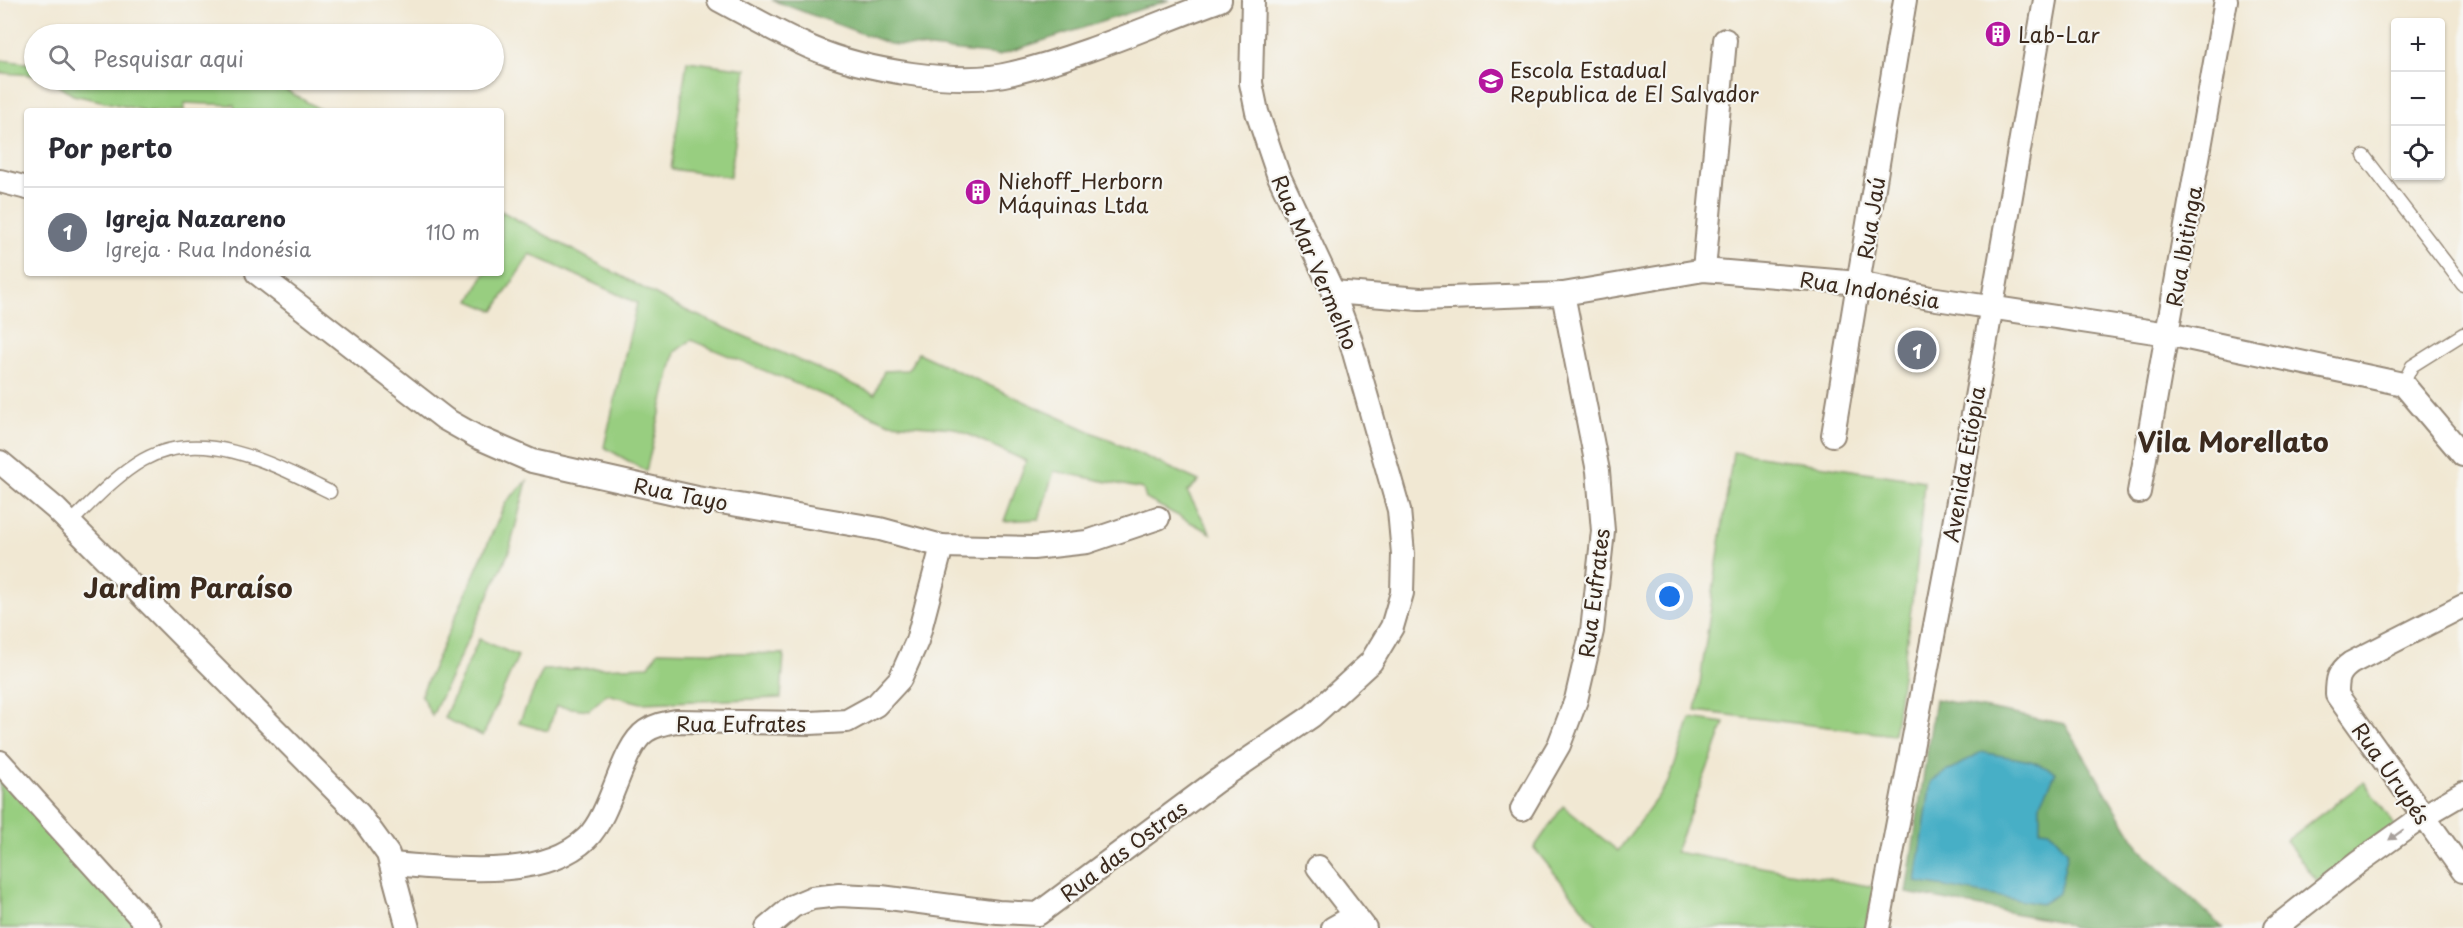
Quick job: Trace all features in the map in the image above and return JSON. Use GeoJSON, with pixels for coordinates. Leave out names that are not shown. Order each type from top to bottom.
{"type":"FeatureCollection","features":[{"type":"Feature","properties":{"kind":"street"},"geometry":{"type":"LineString","coordinates":[[719,0],[814,49],[924,77],[972,78],[1012,74],[1220,0]]}},
{"type":"Feature","properties":{"kind":"street","name":"Rua Mar Vermelho"},"geometry":{"type":"LineString","coordinates":[[1253,0],[1251,82],[1257,112],[1278,174],[1333,292],[1359,365],[1399,510],[1403,554],[1402,593]]}},
{"type":"Feature","properties":{"kind":"street","name":"Rua Jaú"},"geometry":{"type":"LineString","coordinates":[[1833,435],[1905,0]]}},
{"type":"Feature","properties":{"kind":"street","name":"Avenida Etiópia"},"geometry":{"type":"LineString","coordinates":[[1878,928],[1953,530],[2045,0]]}},
{"type":"Feature","properties":{"kind":"street","name":"Rua Ibitinga"},"geometry":{"type":"LineString","coordinates":[[2139,492],[2226,0]]}},
{"type":"Feature","properties":{"kind":"street"},"geometry":{"type":"LineString","coordinates":[[1704,270],[1725,40]]}},
{"type":"Feature","properties":{"kind":"street"},"geometry":{"type":"LineString","coordinates":[[0,182],[24,187]]}},
{"type":"Feature","properties":{"kind":"street","name":"Rua Indonésia"},"geometry":{"type":"LineString","coordinates":[[1333,292],[1420,299],[1563,294],[1704,270],[1859,284],[2168,334],[2403,384]]}},
{"type":"Feature","properties":{"kind":"street","name":"Rua Tayo"},"geometry":{"type":"LineString","coordinates":[[261,276],[445,419],[477,437],[532,461],[697,498],[880,529],[942,546],[1033,548],[1087,542],[1158,518]]}},
{"type":"Feature","properties":{"kind":"street","name":"Rua Eufrates"},"geometry":{"type":"LineString","coordinates":[[1522,809],[1559,745],[1576,700],[1592,631],[1603,531],[1598,471],[1563,294]]}},
{"type":"Feature","properties":{"kind":"street"},"geometry":{"type":"LineString","coordinates":[[2403,384],[2463,455]]}},
{"type":"Feature","properties":{"kind":"street"},"geometry":{"type":"LineString","coordinates":[[0,462],[70,523],[359,814],[381,841],[392,864],[408,928]]}},
{"type":"Feature","properties":{"kind":"street","name":"Rua Eufrates"},"geometry":{"type":"LineString","coordinates":[[392,864],[472,870],[524,866],[558,855],[586,839],[602,817],[635,741],[656,725],[675,721],[810,723],[847,721],[876,705],[900,680],[917,641],[942,546]]}},
{"type":"Feature","properties":{"kind":"street","name":"Rua das Ostras"},"geometry":{"type":"LineString","coordinates":[[767,928],[793,906],[812,898],[839,895],[881,897],[998,912],[1043,921],[1215,782],[1312,716],[1371,662],[1392,627],[1402,593]]}},
{"type":"Feature","properties":{"kind":"street","name":"Rua Urupés"},"geometry":{"type":"LineString","coordinates":[[2463,606],[2341,670],[2337,680],[2337,695],[2422,817],[2463,870]]}},
{"type":"Feature","properties":{"kind":"street"},"geometry":{"type":"LineString","coordinates":[[0,762],[150,928]]}},
{"type":"Feature","properties":{"kind":"street"},"geometry":{"type":"LineString","coordinates":[[2275,928],[2359,862],[2422,817],[2463,793]]}},
{"type":"Feature","properties":{"kind":"street"},"geometry":{"type":"LineString","coordinates":[[1318,867],[1360,922],[1333,928]]}},
{"type":"Feature","properties":{"kind":"lane"},"geometry":{"type":"LineString","coordinates":[[2364,156],[2463,285]]}},
{"type":"Feature","properties":{"kind":"lane"},"geometry":{"type":"LineString","coordinates":[[2403,384],[2412,366],[2463,334]]}},
{"type":"Feature","properties":{"kind":"lane"},"geometry":{"type":"LineString","coordinates":[[70,523],[108,487],[144,460],[178,449],[220,448],[262,459],[330,492]]}},
{"type":"Feature","properties":{"kind":"green space"},"geometry":{"type":"Polygon","coordinates":[[[772,0],[1169,0],[999,55],[890,44],[772,0]]]}},
{"type":"Feature","properties":{"kind":"green space"},"geometry":{"type":"Polygon","coordinates":[[[0,60],[24,63],[24,74],[0,73],[0,60]]]}},
{"type":"Feature","properties":{"kind":"green space"},"geometry":{"type":"Polygon","coordinates":[[[687,61],[746,69],[730,177],[671,169],[687,61]]]}},
{"type":"Feature","properties":{"kind":"green space"},"geometry":{"type":"Polygon","coordinates":[[[65,90],[286,90],[318,108],[234,108],[234,105],[184,103],[184,108],[133,108],[73,95],[65,90]]]}},
{"type":"Feature","properties":{"kind":"green space"},"geometry":{"type":"Polygon","coordinates":[[[504,213],[676,306],[875,394],[884,371],[908,370],[918,353],[1199,481],[1187,492],[1211,533],[1146,499],[1143,489],[1054,471],[1039,519],[1004,521],[1026,461],[954,428],[890,423],[691,340],[675,352],[646,471],[604,447],[637,303],[530,254],[494,311],[470,301],[483,276],[504,276],[504,213]]]}},
{"type":"Feature","properties":{"kind":"green space"},"geometry":{"type":"Polygon","coordinates":[[[1733,452],[1924,481],[1917,564],[1894,735],[1696,711],[1733,452]]]}},
{"type":"Feature","properties":{"kind":"green space"},"geometry":{"type":"Polygon","coordinates":[[[527,481],[509,552],[432,716],[421,695],[506,502],[527,481]]]}},
{"type":"Feature","properties":{"kind":"green space"},"geometry":{"type":"Polygon","coordinates":[[[479,639],[518,656],[483,736],[444,718],[479,639]]]}},
{"type":"Feature","properties":{"kind":"green space"},"geometry":{"type":"Polygon","coordinates":[[[658,651],[784,654],[781,698],[641,703],[607,694],[589,710],[556,706],[548,731],[519,723],[543,670],[649,666],[658,651]]]}},
{"type":"Feature","properties":{"kind":"green space"},"geometry":{"type":"Polygon","coordinates":[[[1935,699],[2065,724],[2140,849],[2223,928],[2072,928],[2061,922],[1906,893],[1935,699]]]}},
{"type":"Feature","properties":{"kind":"green space"},"geometry":{"type":"Polygon","coordinates":[[[1690,718],[1725,723],[1675,852],[1875,887],[1866,928],[1599,928],[1534,848],[1563,806],[1618,851],[1670,780],[1690,718]]]}},
{"type":"Feature","properties":{"kind":"green space"},"geometry":{"type":"Polygon","coordinates":[[[0,778],[139,928],[0,928],[0,778]]]}},
{"type":"Feature","properties":{"kind":"green space"},"geometry":{"type":"Polygon","coordinates":[[[2364,782],[2396,827],[2317,881],[2286,841],[2364,782]]]}},
{"type":"Feature","properties":{"kind":"water"},"geometry":{"type":"Polygon","coordinates":[[[1981,752],[2031,761],[2056,772],[2040,805],[2040,829],[2049,830],[2068,852],[2059,893],[2041,904],[1916,882],[1931,781],[1981,752]]]}},
{"type":"Feature","properties":{"kind":"place","name":"Lab-Lar"},"geometry":{"type":"Point","coordinates":[1998,34]}},
{"type":"Feature","properties":{"kind":"place","name":"Escola Estadual Republica de El Salvador"},"geometry":{"type":"Point","coordinates":[1491,81]}},
{"type":"Feature","properties":{"kind":"place","name":"Niehoff_Herborn Máquinas Ltda"},"geometry":{"type":"Point","coordinates":[978,192]}},
{"type":"Feature","properties":{"kind":"place","name":"Igreja Nazareno"},"geometry":{"type":"Point","coordinates":[1917,350]}},
{"type":"Feature","properties":{"kind":"district","name":"Vila Morellato"},"geometry":{"type":"Point","coordinates":[2233,440]}},
{"type":"Feature","properties":{"kind":"district","name":"Jardim Paraíso"},"geometry":{"type":"Point","coordinates":[188,586]}}]}
